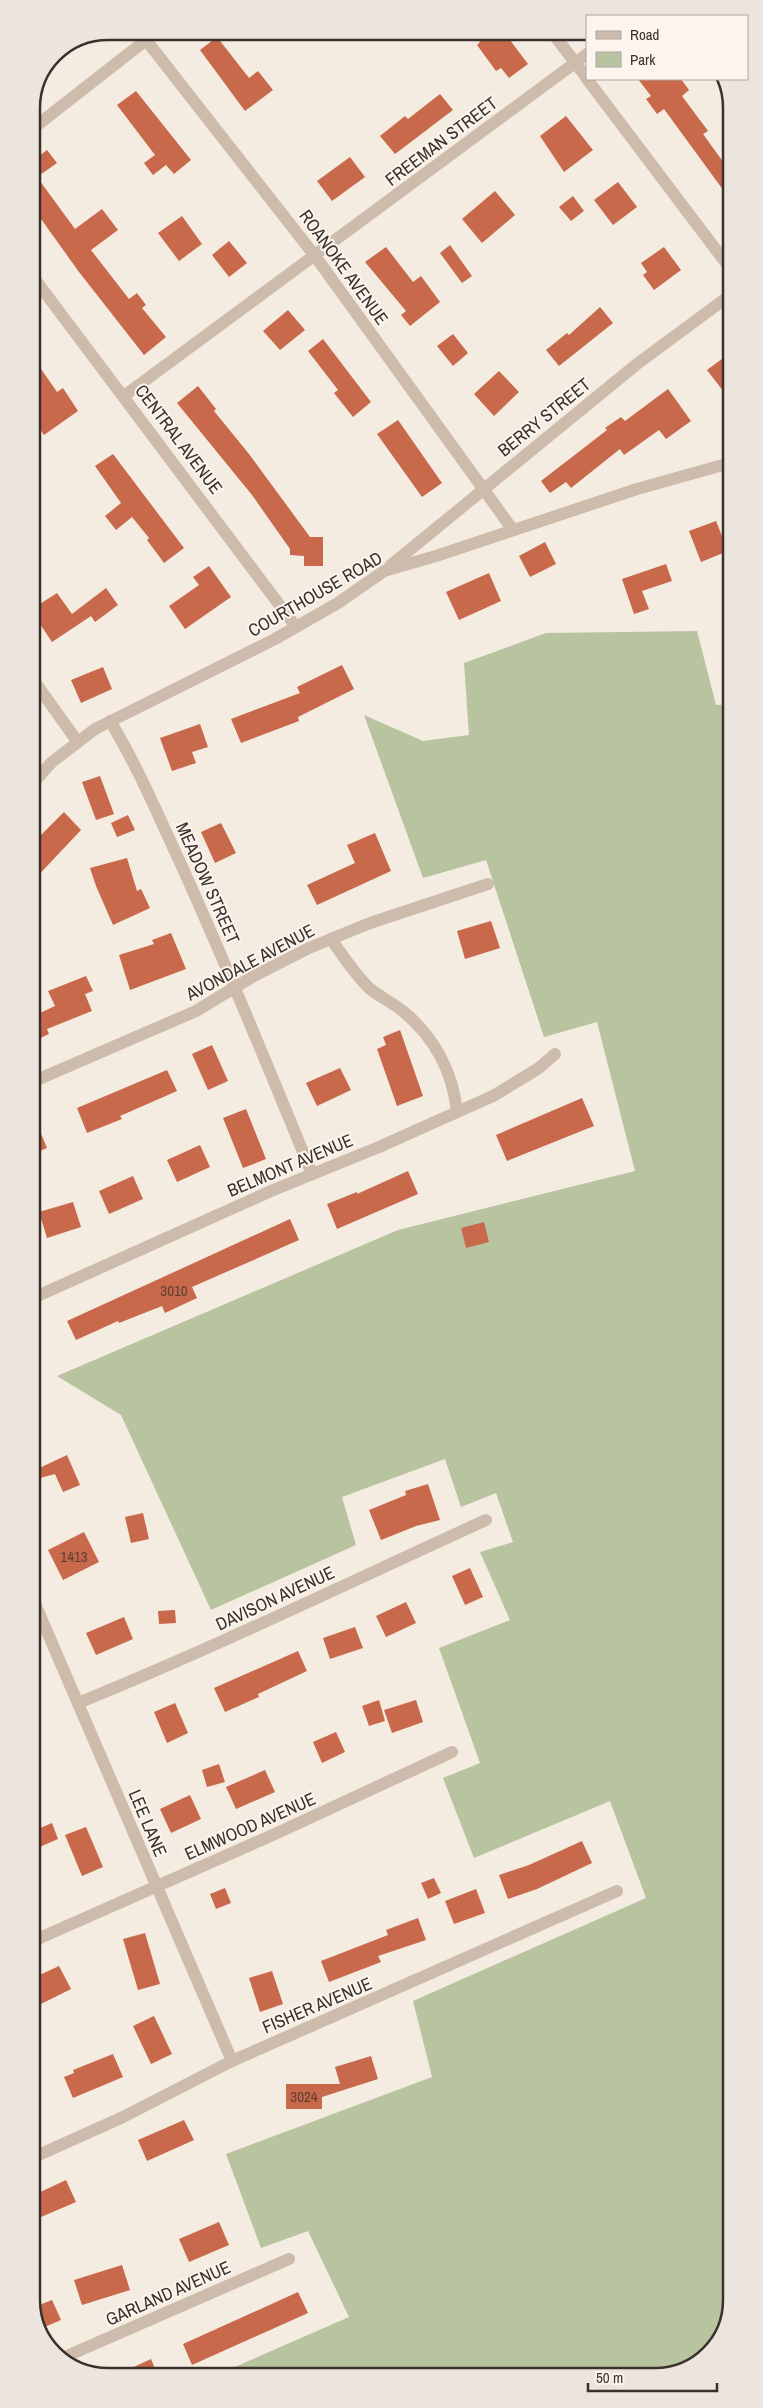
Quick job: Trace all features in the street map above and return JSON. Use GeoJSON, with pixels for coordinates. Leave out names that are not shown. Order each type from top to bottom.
{"type":"FeatureCollection","features":[{"type":"Feature","properties":{"kind":"street"},"geometry":{"type":"LineString","coordinates":[[40,122],[137,40]]}},
{"type":"Feature","properties":{"kind":"street","name":"ROANOKE AVENUE"},"geometry":{"type":"LineString","coordinates":[[145,40],[315,256],[513,530]]}},
{"type":"Feature","properties":{"kind":"street"},"geometry":{"type":"LineString","coordinates":[[558,40],[586,77]]}},
{"type":"Feature","properties":{"kind":"street","name":"FREEMAN STREET"},"geometry":{"type":"LineString","coordinates":[[124,396],[586,55]]}},
{"type":"Feature","properties":{"kind":"street"},"geometry":{"type":"LineString","coordinates":[[589,80],[723,259]]}},
{"type":"Feature","properties":{"kind":"street","name":"CENTRAL AVENUE"},"geometry":{"type":"LineString","coordinates":[[40,285],[296,627]]}},
{"type":"Feature","properties":{"kind":"street","name":"BERRY STREET"},"geometry":{"type":"LineString","coordinates":[[384,571],[637,364],[723,300]]}},
{"type":"Feature","properties":{"kind":"street","name":"COURTHOUSE ROAD"},"geometry":{"type":"LineString","coordinates":[[40,775],[52,762],[77,741],[110,721],[296,627],[338,603],[384,571],[637,489],[723,465]]}},
{"type":"Feature","properties":{"kind":"street"},"geometry":{"type":"LineString","coordinates":[[40,689],[77,741]]}},
{"type":"Feature","properties":{"kind":"street","name":"MEADOW STREET"},"geometry":{"type":"LineString","coordinates":[[110,721],[131,755],[236,988],[312,1174]]}},
{"type":"Feature","properties":{"kind":"street","name":"AVONDALE AVENUE"},"geometry":{"type":"LineString","coordinates":[[40,1079],[196,1011],[252,977],[331,939],[370,923],[488,884]]}},
{"type":"Feature","properties":{"kind":"street"},"geometry":{"type":"LineString","coordinates":[[331,939],[355,973],[368,986],[404,1011],[421,1029],[448,1069],[455,1094],[457,1112]]}},
{"type":"Feature","properties":{"kind":"street","name":"BELMONT AVENUE"},"geometry":{"type":"LineString","coordinates":[[40,1295],[457,1112],[517,1082],[539,1068],[555,1054]]}},
{"type":"Feature","properties":{"kind":"street","name":"DAVISON AVENUE"},"geometry":{"type":"LineString","coordinates":[[78,1703],[160,1670],[259,1626],[486,1520]]}},
{"type":"Feature","properties":{"kind":"street","name":"LEE LANE"},"geometry":{"type":"LineString","coordinates":[[40,1616],[232,2060]]}},
{"type":"Feature","properties":{"kind":"street","name":"ELMWOOD AVENUE"},"geometry":{"type":"LineString","coordinates":[[40,1938],[390,1782],[452,1752]]}},
{"type":"Feature","properties":{"kind":"street","name":"FISHER AVENUE"},"geometry":{"type":"LineString","coordinates":[[40,2154],[121,2118],[232,2060],[617,1892]]}},
{"type":"Feature","properties":{"kind":"street","name":"GARLAND AVENUE"},"geometry":{"type":"LineString","coordinates":[[69,2355],[289,2259]]}},
{"type":"Feature","properties":{"kind":"green space"},"geometry":{"type":"Polygon","coordinates":[[[697,631],[716,705],[723,704],[722,2309],[716,2330],[703,2348],[685,2361],[664,2367],[232,2368],[349,2317],[308,2231],[261,2248],[226,2154],[432,2077],[413,2001],[646,1898],[610,1801],[474,1858],[443,1778],[480,1763],[439,1648],[510,1620],[480,1552],[513,1542],[496,1493],[461,1507],[445,1459],[342,1497],[356,1545],[211,1610],[121,1415],[57,1376],[398,1230],[635,1171],[597,1022],[544,1037],[486,860],[423,878],[364,715],[423,741],[469,735],[464,663],[546,633],[697,631]]]}},
{"type":"Feature","properties":{"kind":"building"},"geometry":{"type":"Polygon","coordinates":[[[213,40],[219,40],[249,78],[258,71],[273,90],[245,111],[200,50],[213,40]]]}},
{"type":"Feature","properties":{"kind":"building"},"geometry":{"type":"Polygon","coordinates":[[[479,40],[510,40],[528,64],[509,78],[501,68],[496,71],[477,45],[480,42],[479,40]]]}},
{"type":"Feature","properties":{"kind":"building"},"geometry":{"type":"Polygon","coordinates":[[[639,80],[682,80],[689,90],[682,96],[708,131],[703,134],[723,162],[723,190],[664,109],[657,114],[646,99],[651,96],[639,80]]]}},
{"type":"Feature","properties":{"kind":"building"},"geometry":{"type":"Polygon","coordinates":[[[136,91],[191,160],[174,174],[166,165],[153,175],[144,163],[155,155],[117,105],[136,91]]]}},
{"type":"Feature","properties":{"kind":"building"},"geometry":{"type":"Polygon","coordinates":[[[440,94],[453,110],[395,154],[380,136],[405,116],[408,119],[440,94]]]}},
{"type":"Feature","properties":{"kind":"building"},"geometry":{"type":"Polygon","coordinates":[[[566,116],[593,150],[564,172],[540,136],[566,116]]]}},
{"type":"Feature","properties":{"kind":"building"},"geometry":{"type":"Polygon","coordinates":[[[47,150],[57,163],[40,175],[40,155],[47,150]]]}},
{"type":"Feature","properties":{"kind":"building"},"geometry":{"type":"Polygon","coordinates":[[[350,157],[365,177],[332,201],[317,181],[350,157]]]}},
{"type":"Feature","properties":{"kind":"building"},"geometry":{"type":"Polygon","coordinates":[[[40,181],[75,229],[102,209],[118,230],[91,250],[129,299],[137,293],[146,305],[142,308],[166,337],[144,355],[79,272],[40,218],[40,181]]]}},
{"type":"Feature","properties":{"kind":"building"},"geometry":{"type":"Polygon","coordinates":[[[618,182],[637,207],[613,225],[594,200],[618,182]]]}},
{"type":"Feature","properties":{"kind":"building"},"geometry":{"type":"Polygon","coordinates":[[[495,191],[515,215],[482,243],[462,219],[495,191]]]}},
{"type":"Feature","properties":{"kind":"building"},"geometry":{"type":"Polygon","coordinates":[[[573,196],[584,211],[571,221],[559,207],[573,196]]]}},
{"type":"Feature","properties":{"kind":"building"},"geometry":{"type":"Polygon","coordinates":[[[182,216],[202,244],[179,261],[158,233],[182,216]]]}},
{"type":"Feature","properties":{"kind":"building"},"geometry":{"type":"Polygon","coordinates":[[[229,241],[247,263],[229,277],[212,255],[229,241]]]}},
{"type":"Feature","properties":{"kind":"building"},"geometry":{"type":"Polygon","coordinates":[[[450,245],[472,276],[462,283],[440,253],[450,245]]]}},
{"type":"Feature","properties":{"kind":"building"},"geometry":{"type":"Polygon","coordinates":[[[386,247],[413,282],[421,276],[440,302],[410,326],[401,315],[406,311],[365,262],[386,247]]]}},
{"type":"Feature","properties":{"kind":"building"},"geometry":{"type":"Polygon","coordinates":[[[664,247],[681,270],[654,290],[643,275],[647,272],[641,263],[664,247]]]}},
{"type":"Feature","properties":{"kind":"building"},"geometry":{"type":"Polygon","coordinates":[[[600,307],[613,323],[559,366],[546,350],[567,333],[569,335],[600,307]]]}},
{"type":"Feature","properties":{"kind":"building"},"geometry":{"type":"Polygon","coordinates":[[[288,310],[305,330],[280,350],[263,331],[288,310]]]}},
{"type":"Feature","properties":{"kind":"building"},"geometry":{"type":"Polygon","coordinates":[[[453,334],[468,353],[453,366],[437,346],[453,334]]]}},
{"type":"Feature","properties":{"kind":"building"},"geometry":{"type":"Polygon","coordinates":[[[323,339],[371,402],[353,417],[334,393],[338,390],[308,351],[323,339]]]}},
{"type":"Feature","properties":{"kind":"building"},"geometry":{"type":"Polygon","coordinates":[[[723,358],[723,391],[707,370],[723,358]]]}},
{"type":"Feature","properties":{"kind":"building"},"geometry":{"type":"Polygon","coordinates":[[[40,368],[57,392],[63,388],[78,411],[44,435],[40,429],[40,368]]]}},
{"type":"Feature","properties":{"kind":"building"},"geometry":{"type":"Polygon","coordinates":[[[499,371],[519,392],[494,416],[474,394],[499,371]]]}},
{"type":"Feature","properties":{"kind":"building"},"geometry":{"type":"Polygon","coordinates":[[[198,386],[216,409],[214,411],[249,454],[310,537],[323,537],[323,566],[304,566],[304,556],[290,555],[290,549],[252,495],[177,403],[198,386]]]}},
{"type":"Feature","properties":{"kind":"building"},"geometry":{"type":"Polygon","coordinates":[[[668,389],[691,421],[666,439],[659,430],[624,455],[620,449],[571,488],[566,482],[550,493],[541,481],[607,430],[605,428],[621,417],[625,421],[668,389]]]}},
{"type":"Feature","properties":{"kind":"building"},"geometry":{"type":"Polygon","coordinates":[[[398,420],[442,483],[422,497],[377,434],[398,420]]]}},
{"type":"Feature","properties":{"kind":"building"},"geometry":{"type":"Polygon","coordinates":[[[113,454],[184,548],[164,563],[147,540],[149,538],[132,517],[116,530],[105,516],[121,503],[95,466],[113,454]]]}},
{"type":"Feature","properties":{"kind":"building"},"geometry":{"type":"Polygon","coordinates":[[[716,521],[723,538],[723,553],[701,562],[689,531],[716,521]]]}},
{"type":"Feature","properties":{"kind":"building"},"geometry":{"type":"Polygon","coordinates":[[[545,542],[556,564],[530,577],[519,556],[545,542]]]}},
{"type":"Feature","properties":{"kind":"building"},"geometry":{"type":"Polygon","coordinates":[[[666,564],[672,581],[642,591],[649,609],[634,614],[622,579],[666,564]]]}},
{"type":"Feature","properties":{"kind":"building"},"geometry":{"type":"Polygon","coordinates":[[[209,566],[231,597],[185,629],[169,606],[199,585],[193,577],[209,566]]]}},
{"type":"Feature","properties":{"kind":"building"},"geometry":{"type":"Polygon","coordinates":[[[489,573],[501,601],[459,620],[446,592],[489,573]]]}},
{"type":"Feature","properties":{"kind":"building"},"geometry":{"type":"Polygon","coordinates":[[[106,588],[118,605],[95,622],[91,616],[52,642],[40,624],[40,604],[57,593],[72,614],[106,588]]]}},
{"type":"Feature","properties":{"kind":"building"},"geometry":{"type":"Polygon","coordinates":[[[342,665],[354,689],[298,717],[299,721],[241,743],[231,719],[300,693],[297,687],[342,665]]]}},
{"type":"Feature","properties":{"kind":"building"},"geometry":{"type":"Polygon","coordinates":[[[103,667],[112,689],[81,703],[71,680],[103,667]]]}},
{"type":"Feature","properties":{"kind":"building"},"geometry":{"type":"Polygon","coordinates":[[[200,724],[208,747],[192,752],[196,763],[172,771],[160,738],[200,724]]]}},
{"type":"Feature","properties":{"kind":"building"},"geometry":{"type":"Polygon","coordinates":[[[100,776],[114,814],[96,820],[82,782],[100,776]]]}},
{"type":"Feature","properties":{"kind":"building"},"geometry":{"type":"Polygon","coordinates":[[[64,812],[81,830],[40,874],[40,836],[64,812]]]}},
{"type":"Feature","properties":{"kind":"building"},"geometry":{"type":"Polygon","coordinates":[[[128,815],[135,830],[117,837],[111,823],[128,815]]]}},
{"type":"Feature","properties":{"kind":"building"},"geometry":{"type":"Polygon","coordinates":[[[221,823],[236,853],[215,863],[201,832],[221,823]]]}},
{"type":"Feature","properties":{"kind":"building"},"geometry":{"type":"Polygon","coordinates":[[[375,833],[391,871],[317,905],[307,885],[355,863],[347,845],[375,833]]]}},
{"type":"Feature","properties":{"kind":"building"},"geometry":{"type":"Polygon","coordinates":[[[127,858],[137,891],[141,889],[150,908],[113,925],[90,868],[127,858]]]}},
{"type":"Feature","properties":{"kind":"building"},"geometry":{"type":"Polygon","coordinates":[[[491,921],[500,948],[465,959],[457,931],[491,921]]]}},
{"type":"Feature","properties":{"kind":"building"},"geometry":{"type":"Polygon","coordinates":[[[171,933],[186,969],[130,990],[119,955],[154,944],[152,940],[171,933]]]}},
{"type":"Feature","properties":{"kind":"building"},"geometry":{"type":"Polygon","coordinates":[[[86,976],[93,991],[85,994],[92,1011],[47,1029],[49,1034],[40,1038],[40,1013],[55,1006],[48,991],[86,976]]]}},
{"type":"Feature","properties":{"kind":"building"},"geometry":{"type":"Polygon","coordinates":[[[400,1030],[423,1096],[397,1106],[377,1049],[386,1045],[383,1037],[400,1030]]]}},
{"type":"Feature","properties":{"kind":"building"},"geometry":{"type":"Polygon","coordinates":[[[212,1045],[228,1081],[208,1090],[192,1054],[212,1045]]]}},
{"type":"Feature","properties":{"kind":"building"},"geometry":{"type":"Polygon","coordinates":[[[340,1068],[351,1090],[317,1106],[306,1083],[340,1068]]]}},
{"type":"Feature","properties":{"kind":"building"},"geometry":{"type":"Polygon","coordinates":[[[167,1070],[177,1091],[120,1116],[122,1119],[87,1133],[77,1108],[167,1070]]]}},
{"type":"Feature","properties":{"kind":"building"},"geometry":{"type":"Polygon","coordinates":[[[582,1098],[594,1126],[507,1161],[496,1135],[582,1098]]]}},
{"type":"Feature","properties":{"kind":"building"},"geometry":{"type":"Polygon","coordinates":[[[246,1109],[266,1159],[243,1168],[223,1118],[246,1109]]]}},
{"type":"Feature","properties":{"kind":"building"},"geometry":{"type":"Polygon","coordinates":[[[40,1131],[47,1148],[40,1151],[40,1131]]]}},
{"type":"Feature","properties":{"kind":"building"},"geometry":{"type":"Polygon","coordinates":[[[200,1145],[210,1167],[177,1182],[167,1160],[200,1145]]]}},
{"type":"Feature","properties":{"kind":"building"},"geometry":{"type":"Polygon","coordinates":[[[408,1171],[418,1194],[337,1229],[327,1204],[357,1192],[357,1194],[408,1171]]]}},
{"type":"Feature","properties":{"kind":"building"},"geometry":{"type":"Polygon","coordinates":[[[133,1176],[143,1199],[109,1214],[99,1191],[133,1176]]]}},
{"type":"Feature","properties":{"kind":"building"},"geometry":{"type":"Polygon","coordinates":[[[73,1202],[81,1227],[47,1238],[40,1212],[73,1202]]]}},
{"type":"Feature","properties":{"kind":"building"},"geometry":{"type":"Polygon","coordinates":[[[290,1219],[299,1240],[192,1287],[197,1298],[165,1313],[162,1306],[119,1323],[118,1321],[76,1340],[67,1321],[290,1219]]]}},
{"type":"Feature","properties":{"kind":"building"},"geometry":{"type":"Polygon","coordinates":[[[484,1222],[489,1242],[466,1248],[461,1228],[484,1222]]]}},
{"type":"Feature","properties":{"kind":"building"},"geometry":{"type":"Polygon","coordinates":[[[67,1455],[80,1485],[63,1492],[55,1474],[40,1478],[40,1468],[67,1455]]]}},
{"type":"Feature","properties":{"kind":"building"},"geometry":{"type":"Polygon","coordinates":[[[428,1484],[440,1520],[416,1526],[381,1540],[369,1510],[406,1495],[405,1491],[428,1484]]]}},
{"type":"Feature","properties":{"kind":"building"},"geometry":{"type":"Polygon","coordinates":[[[143,1513],[149,1539],[131,1543],[125,1517],[143,1513]]]}},
{"type":"Feature","properties":{"kind":"building"},"geometry":{"type":"Polygon","coordinates":[[[84,1532],[99,1562],[63,1580],[48,1550],[84,1532]]]}},
{"type":"Feature","properties":{"kind":"building"},"geometry":{"type":"Polygon","coordinates":[[[470,1568],[483,1597],[465,1605],[452,1576],[470,1568]]]}},
{"type":"Feature","properties":{"kind":"building"},"geometry":{"type":"Polygon","coordinates":[[[406,1602],[416,1623],[386,1637],[376,1616],[406,1602]]]}},
{"type":"Feature","properties":{"kind":"building"},"geometry":{"type":"Polygon","coordinates":[[[175,1610],[176,1623],[159,1624],[158,1611],[175,1610]]]}},
{"type":"Feature","properties":{"kind":"building"},"geometry":{"type":"Polygon","coordinates":[[[124,1617],[133,1639],[96,1655],[86,1633],[124,1617]]]}},
{"type":"Feature","properties":{"kind":"building"},"geometry":{"type":"Polygon","coordinates":[[[355,1627],[363,1648],[330,1659],[323,1638],[355,1627]]]}},
{"type":"Feature","properties":{"kind":"building"},"geometry":{"type":"Polygon","coordinates":[[[298,1651],[307,1671],[258,1694],[259,1697],[225,1712],[214,1688],[298,1651]]]}},
{"type":"Feature","properties":{"kind":"building"},"geometry":{"type":"Polygon","coordinates":[[[379,1700],[385,1721],[369,1726],[362,1706],[379,1700]]]}},
{"type":"Feature","properties":{"kind":"building"},"geometry":{"type":"Polygon","coordinates":[[[416,1700],[423,1722],[392,1733],[384,1710],[416,1700]]]}},
{"type":"Feature","properties":{"kind":"building"},"geometry":{"type":"Polygon","coordinates":[[[175,1703],[188,1733],[167,1743],[154,1712],[175,1703]]]}},
{"type":"Feature","properties":{"kind":"building"},"geometry":{"type":"Polygon","coordinates":[[[336,1732],[345,1752],[322,1763],[313,1742],[336,1732]]]}},
{"type":"Feature","properties":{"kind":"building"},"geometry":{"type":"Polygon","coordinates":[[[219,1764],[225,1782],[207,1787],[202,1770],[219,1764]]]}},
{"type":"Feature","properties":{"kind":"building"},"geometry":{"type":"Polygon","coordinates":[[[265,1770],[275,1792],[236,1809],[226,1787],[265,1770]]]}},
{"type":"Feature","properties":{"kind":"building"},"geometry":{"type":"Polygon","coordinates":[[[190,1795],[201,1819],[171,1833],[160,1809],[190,1795]]]}},
{"type":"Feature","properties":{"kind":"building"},"geometry":{"type":"Polygon","coordinates":[[[52,1823],[58,1839],[40,1847],[40,1828],[52,1823]]]}},
{"type":"Feature","properties":{"kind":"building"},"geometry":{"type":"Polygon","coordinates":[[[86,1827],[103,1867],[82,1876],[65,1835],[86,1827]]]}},
{"type":"Feature","properties":{"kind":"building"},"geometry":{"type":"Polygon","coordinates":[[[582,1841],[592,1863],[537,1889],[508,1899],[499,1875],[529,1865],[582,1841]]]}},
{"type":"Feature","properties":{"kind":"building"},"geometry":{"type":"Polygon","coordinates":[[[434,1878],[441,1893],[428,1899],[421,1883],[434,1878]]]}},
{"type":"Feature","properties":{"kind":"building"},"geometry":{"type":"Polygon","coordinates":[[[225,1888],[231,1903],[216,1909],[210,1894],[225,1888]]]}},
{"type":"Feature","properties":{"kind":"building"},"geometry":{"type":"Polygon","coordinates":[[[476,1889],[485,1913],[454,1924],[445,1901],[476,1889]]]}},
{"type":"Feature","properties":{"kind":"building"},"geometry":{"type":"Polygon","coordinates":[[[418,1918],[426,1940],[378,1956],[381,1962],[329,1982],[321,1961],[388,1935],[386,1930],[418,1918]]]}},
{"type":"Feature","properties":{"kind":"building"},"geometry":{"type":"Polygon","coordinates":[[[145,1933],[160,1984],[138,1990],[123,1939],[145,1933]]]}},
{"type":"Feature","properties":{"kind":"building"},"geometry":{"type":"Polygon","coordinates":[[[59,1966],[71,1989],[40,2004],[40,1975],[59,1966]]]}},
{"type":"Feature","properties":{"kind":"building"},"geometry":{"type":"Polygon","coordinates":[[[272,1971],[283,2004],[260,2012],[249,1978],[272,1971]]]}},
{"type":"Feature","properties":{"kind":"building"},"geometry":{"type":"Polygon","coordinates":[[[154,2016],[172,2054],[151,2064],[133,2026],[154,2016]]]}},
{"type":"Feature","properties":{"kind":"building"},"geometry":{"type":"Polygon","coordinates":[[[113,2054],[123,2077],[73,2098],[64,2077],[74,2073],[73,2070],[113,2054]]]}},
{"type":"Feature","properties":{"kind":"building"},"geometry":{"type":"Polygon","coordinates":[[[371,2056],[378,2079],[322,2097],[322,2109],[286,2109],[286,2084],[340,2084],[335,2067],[371,2056]]]}},
{"type":"Feature","properties":{"kind":"building"},"geometry":{"type":"Polygon","coordinates":[[[184,2120],[194,2140],[147,2161],[138,2140],[184,2120]]]}},
{"type":"Feature","properties":{"kind":"building"},"geometry":{"type":"Polygon","coordinates":[[[66,2180],[76,2202],[40,2217],[40,2192],[66,2180]]]}},
{"type":"Feature","properties":{"kind":"building"},"geometry":{"type":"Polygon","coordinates":[[[219,2222],[229,2245],[189,2262],[179,2239],[219,2222]]]}},
{"type":"Feature","properties":{"kind":"building"},"geometry":{"type":"Polygon","coordinates":[[[122,2265],[130,2290],[82,2305],[74,2280],[122,2265]]]}},
{"type":"Feature","properties":{"kind":"building"},"geometry":{"type":"Polygon","coordinates":[[[298,2292],[308,2313],[192,2365],[183,2344],[298,2292]]]}},
{"type":"Feature","properties":{"kind":"building"},"geometry":{"type":"Polygon","coordinates":[[[52,2300],[61,2320],[45,2327],[40,2304],[52,2300]]]}},
{"type":"Feature","properties":{"kind":"building"},"geometry":{"type":"Polygon","coordinates":[[[151,2359],[155,2368],[132,2368],[151,2359]]]}}]}
